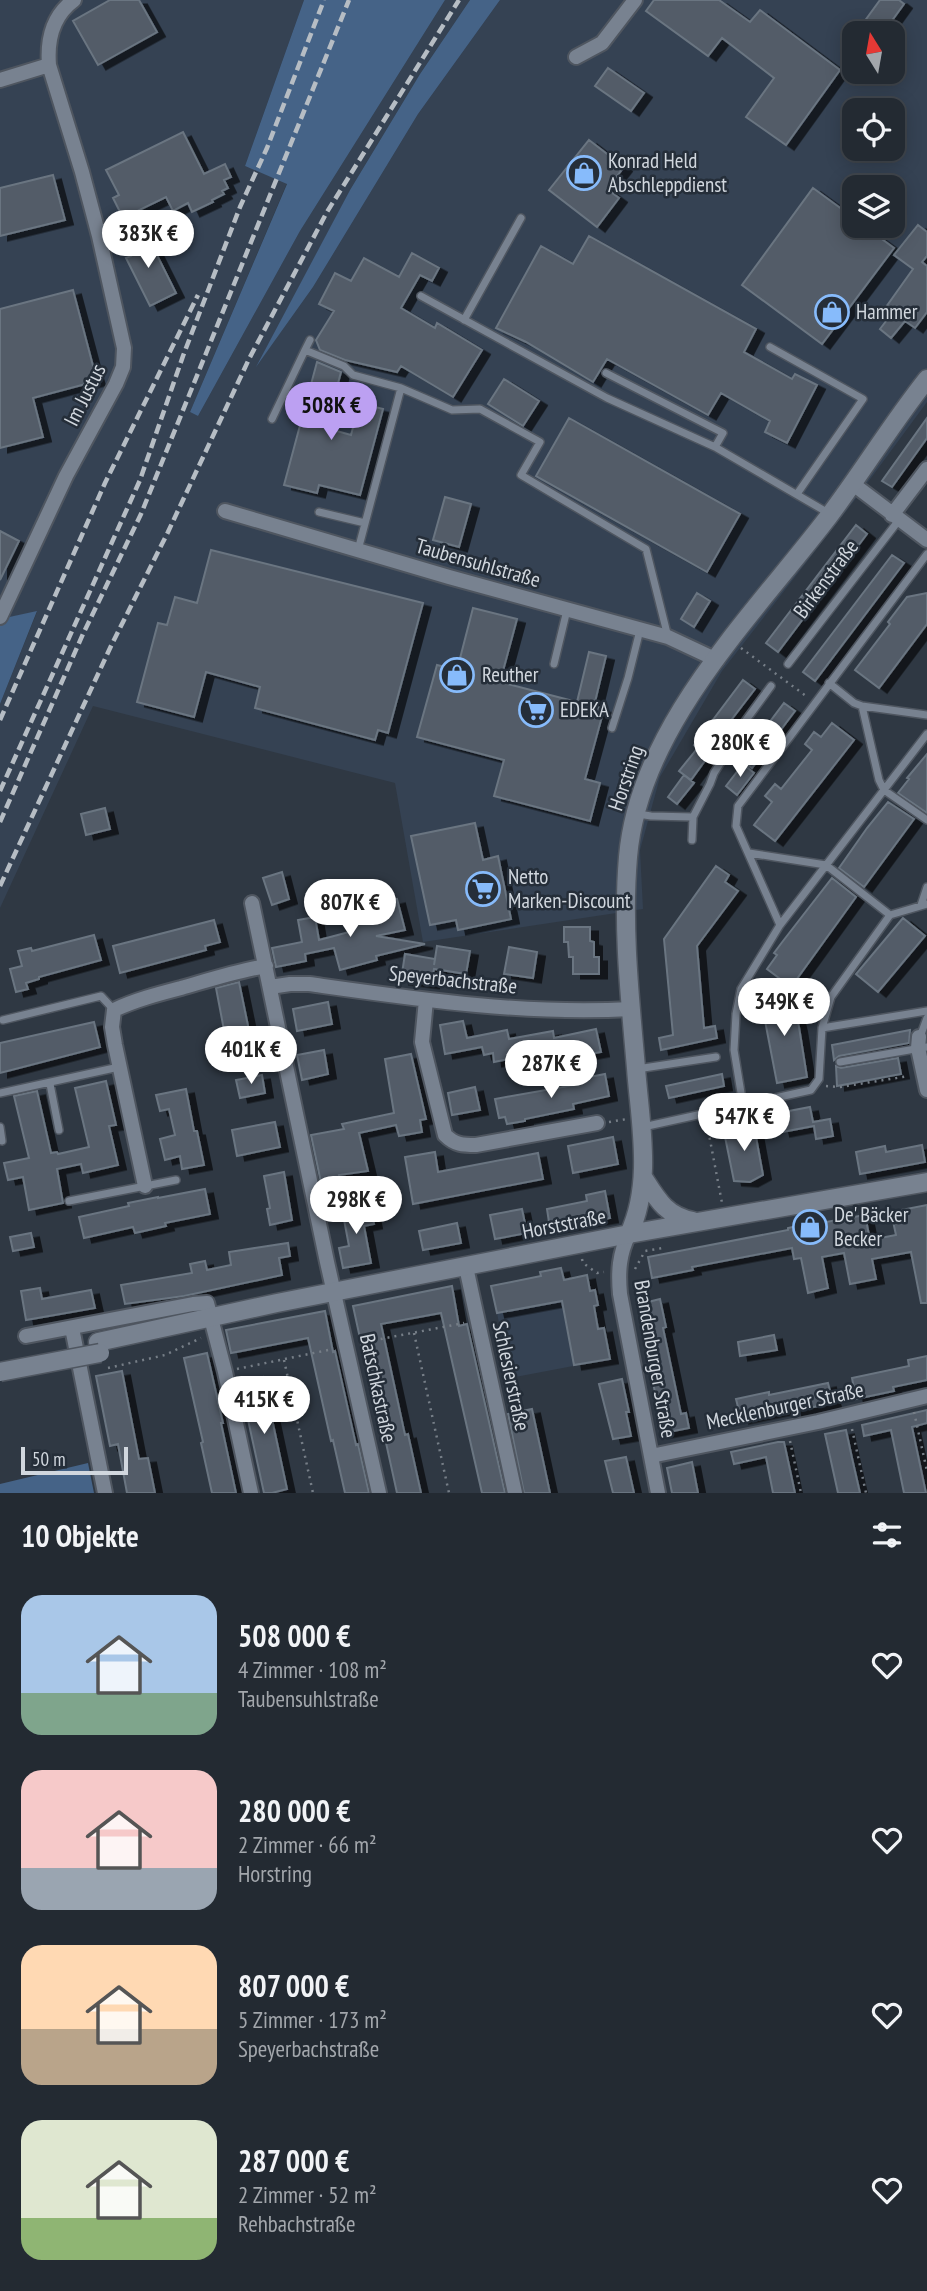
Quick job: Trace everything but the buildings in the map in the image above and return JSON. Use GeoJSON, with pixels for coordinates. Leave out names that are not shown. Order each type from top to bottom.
{"type":"FeatureCollection","features":[{"type":"Feature","properties":{"kind":"street"},"geometry":{"type":"LineString","coordinates":[[0,80],[48,65],[51,31],[57,18],[74,0]]}},
{"type":"Feature","properties":{"kind":"street"},"geometry":{"type":"LineString","coordinates":[[576,57],[602,43],[635,0]]}},
{"type":"Feature","properties":{"kind":"street","name":"Im Justus"},"geometry":{"type":"LineString","coordinates":[[0,617],[66,477],[117,384],[124,360],[122,338],[99,236],[48,65]]}},
{"type":"Feature","properties":{"kind":"street","name":"Horstring"},"geometry":{"type":"LineString","coordinates":[[629,1234],[639,1210],[643,1177],[627,961],[626,891],[630,836],[646,782],[667,733],[717,660],[831,514],[903,409],[927,379]]}},
{"type":"Feature","properties":{"kind":"street","name":"Birkenstraße"},"geometry":{"type":"LineString","coordinates":[[895,517],[927,469]]}},
{"type":"Feature","properties":{"kind":"street"},"geometry":{"type":"LineString","coordinates":[[853,484],[927,540]]}},
{"type":"Feature","properties":{"kind":"street","name":"Taubensuhlstraße"},"geometry":{"type":"LineString","coordinates":[[225,511],[668,637],[717,660]]}},
{"type":"Feature","properties":{"kind":"street","name":"Batschkastraße"},"geometry":{"type":"LineString","coordinates":[[252,903],[380,1493]]}},
{"type":"Feature","properties":{"kind":"street"},"geometry":{"type":"LineString","coordinates":[[145,1186],[119,1067],[113,1027],[114,1010],[128,1003],[204,981],[266,966]]}},
{"type":"Feature","properties":{"kind":"street","name":"Speyerbachstraße"},"geometry":{"type":"LineString","coordinates":[[271,987],[309,984],[426,1000],[556,1011],[631,1009]]}},
{"type":"Feature","properties":{"kind":"street"},"geometry":{"type":"LineString","coordinates":[[426,1000],[422,1042],[445,1135],[451,1141],[461,1145],[476,1145],[597,1123]]}},
{"type":"Feature","properties":{"kind":"street"},"geometry":{"type":"LineString","coordinates":[[922,1044],[923,1074],[927,1090]]}},
{"type":"Feature","properties":{"kind":"street"},"geometry":{"type":"LineString","coordinates":[[643,1177],[668,1212],[695,1222]]}},
{"type":"Feature","properties":{"kind":"street","name":"Horststraße"},"geometry":{"type":"LineString","coordinates":[[0,1372],[101,1355],[335,1293],[629,1234],[927,1182]]}},
{"type":"Feature","properties":{"kind":"street","name":"Brandenburger Straße"},"geometry":{"type":"LineString","coordinates":[[629,1234],[621,1250],[619,1263],[620,1294],[658,1493]]}},
{"type":"Feature","properties":{"kind":"street","name":"Schlesierstraße"},"geometry":{"type":"LineString","coordinates":[[466,1267],[515,1493]]}},
{"type":"Feature","properties":{"kind":"street"},"geometry":{"type":"LineString","coordinates":[[26,1336],[207,1303],[251,1493]]}},
{"type":"Feature","properties":{"kind":"street"},"geometry":{"type":"LineString","coordinates":[[72,1328],[105,1493]]}},
{"type":"Feature","properties":{"kind":"street","name":"Horststraße"},"geometry":{"type":"LineString","coordinates":[[0,1360],[101,1355]]}},
{"type":"Feature","properties":{"kind":"street","name":"Mecklenburger Straße"},"geometry":{"type":"LineString","coordinates":[[651,1456],[927,1396]]}},
{"type":"Feature","properties":{"kind":"lane"},"geometry":{"type":"LineString","coordinates":[[464,320],[521,218]]}},
{"type":"Feature","properties":{"kind":"lane"},"geometry":{"type":"LineString","coordinates":[[421,296],[607,398],[715,447],[831,514]]}},
{"type":"Feature","properties":{"kind":"lane"},"geometry":{"type":"LineString","coordinates":[[272,419],[310,340]]}},
{"type":"Feature","properties":{"kind":"lane"},"geometry":{"type":"LineString","coordinates":[[769,347],[863,399],[797,494]]}},
{"type":"Feature","properties":{"kind":"lane"},"geometry":{"type":"LineString","coordinates":[[305,350],[344,366],[353,374],[401,388],[452,410],[480,409],[540,442],[521,475],[646,549],[668,637]]}},
{"type":"Feature","properties":{"kind":"lane"},"geometry":{"type":"LineString","coordinates":[[607,373],[723,433],[715,447]]}},
{"type":"Feature","properties":{"kind":"lane"},"geometry":{"type":"LineString","coordinates":[[358,550],[401,388]]}},
{"type":"Feature","properties":{"kind":"lane"},"geometry":{"type":"LineString","coordinates":[[318,512],[365,523]]}},
{"type":"Feature","properties":{"kind":"lane","name":"Birkenstraße"},"geometry":{"type":"LineString","coordinates":[[788,664],[895,517]]}},
{"type":"Feature","properties":{"kind":"lane"},"geometry":{"type":"LineString","coordinates":[[780,925],[736,826],[738,806],[927,554]]}},
{"type":"Feature","properties":{"kind":"lane"},"geometry":{"type":"LineString","coordinates":[[554,664],[567,609]]}},
{"type":"Feature","properties":{"kind":"lane"},"geometry":{"type":"LineString","coordinates":[[612,728],[640,629]]}},
{"type":"Feature","properties":{"kind":"lane"},"geometry":{"type":"LineString","coordinates":[[830,683],[854,703],[862,706],[927,715]]}},
{"type":"Feature","properties":{"kind":"lane"},"geometry":{"type":"LineString","coordinates":[[692,840],[693,817],[727,746],[771,686]]}},
{"type":"Feature","properties":{"kind":"lane"},"geometry":{"type":"LineString","coordinates":[[862,706],[879,780],[884,790],[927,820]]}},
{"type":"Feature","properties":{"kind":"lane"},"geometry":{"type":"LineString","coordinates":[[743,1105],[734,1050],[736,1014],[741,989],[780,925],[927,734]]}},
{"type":"Feature","properties":{"kind":"lane"},"geometry":{"type":"LineString","coordinates":[[636,813],[693,817]]}},
{"type":"Feature","properties":{"kind":"lane"},"geometry":{"type":"LineString","coordinates":[[749,853],[826,865],[890,915]]}},
{"type":"Feature","properties":{"kind":"lane"},"geometry":{"type":"LineString","coordinates":[[641,1122],[803,1093],[816,1086],[821,1069],[822,1028],[831,997],[890,915],[924,905],[927,887]]}},
{"type":"Feature","properties":{"kind":"lane"},"geometry":{"type":"LineString","coordinates":[[3,1020],[101,996],[114,1010]]}},
{"type":"Feature","properties":{"kind":"lane"},"geometry":{"type":"LineString","coordinates":[[822,1028],[927,1010]]}},
{"type":"Feature","properties":{"kind":"lane"},"geometry":{"type":"LineString","coordinates":[[840,1062],[922,1044],[927,1018]]}},
{"type":"Feature","properties":{"kind":"lane"},"geometry":{"type":"LineString","coordinates":[[636,1069],[716,1057]]}},
{"type":"Feature","properties":{"kind":"lane"},"geometry":{"type":"LineString","coordinates":[[0,1093],[119,1067]]}},
{"type":"Feature","properties":{"kind":"lane"},"geometry":{"type":"LineString","coordinates":[[50,1084],[59,1130]]}},
{"type":"Feature","properties":{"kind":"lane"},"geometry":{"type":"LineString","coordinates":[[0,1127],[2,1141]]}},
{"type":"Feature","properties":{"kind":"lane"},"geometry":{"type":"LineString","coordinates":[[69,1201],[176,1180]]}},
{"type":"Feature","properties":{"kind":"path"},"geometry":{"type":"LineString","coordinates":[[732,640],[815,702]]}},
{"type":"Feature","properties":{"kind":"path"},"geometry":{"type":"LineString","coordinates":[[816,1086],[840,1087],[923,1074]]}},
{"type":"Feature","properties":{"kind":"path"},"geometry":{"type":"LineString","coordinates":[[597,1123],[641,1122]]}},
{"type":"Feature","properties":{"kind":"path"},"geometry":{"type":"LineString","coordinates":[[708,1130],[722,1203],[711,1205]]}},
{"type":"Feature","properties":{"kind":"path"},"geometry":{"type":"LineString","coordinates":[[101,1355],[165,1355],[214,1325]]}},
{"type":"Feature","properties":{"kind":"path"},"geometry":{"type":"LineString","coordinates":[[414,1333],[449,1493]]}},
{"type":"Feature","properties":{"kind":"path"},"geometry":{"type":"LineString","coordinates":[[284,1360],[313,1493]]}},
{"type":"Feature","properties":{"kind":"path"},"geometry":{"type":"LineString","coordinates":[[912,1400],[927,1471]]}},
{"type":"Feature","properties":{"kind":"path"},"geometry":{"type":"LineString","coordinates":[[849,1415],[866,1493]]}},
{"type":"Feature","properties":{"kind":"path"},"geometry":{"type":"LineString","coordinates":[[787,1428],[801,1493]]}},
{"type":"Feature","properties":{"kind":"shaded area"},"geometry":{"type":"Polygon","coordinates":[[[0,0],[304,0],[245,166],[287,183],[190,412],[198,416],[300,231],[445,0],[470,0],[420,74],[350,190],[260,361],[313,287],[418,114],[500,0],[927,0],[927,402],[722,671],[660,777],[640,850],[643,909],[423,942],[395,783],[93,706],[0,908],[0,704],[37,612],[0,619],[0,0]]]}},
{"type":"Feature","properties":{"kind":"shaded area"},"geometry":{"type":"Polygon","coordinates":[[[304,0],[445,0],[300,231],[198,416],[190,412],[287,184],[245,166],[304,0]]]}},
{"type":"Feature","properties":{"kind":"shaded area"},"geometry":{"type":"Polygon","coordinates":[[[470,0],[500,0],[418,114],[313,287],[256,367],[350,190],[420,74],[470,0]]]}},
{"type":"Feature","properties":{"kind":"shaded area"},"geometry":{"type":"Polygon","coordinates":[[[37,611],[0,704],[0,619],[37,611]]]}},
{"type":"Feature","properties":{"kind":"shaded area"},"geometry":{"type":"Polygon","coordinates":[[[587,1275],[590,1290],[595,1290],[598,1305],[594,1307],[598,1328],[604,1328],[610,1359],[510,1378],[497,1313],[567,1300],[564,1280],[587,1275]]]}},
{"type":"Feature","properties":{"kind":"shaded area"},"geometry":{"type":"Polygon","coordinates":[[[88,1463],[94,1493],[0,1493],[0,1484],[88,1463]]]}},
{"type":"Feature","properties":{"kind":"railway"},"geometry":{"type":"LineString","coordinates":[[0,791],[140,480],[183,356],[240,207],[267,148],[324,0]]}},
{"type":"Feature","properties":{"kind":"railway"},"geometry":{"type":"LineString","coordinates":[[0,822],[83,634],[141,514],[349,0]]}},
{"type":"Feature","properties":{"kind":"railway"},"geometry":{"type":"LineString","coordinates":[[0,886],[111,646],[249,359],[327,212],[459,0]]}},
{"type":"Feature","properties":{"kind":"railway"},"geometry":{"type":"LineString","coordinates":[[0,720],[105,483],[198,295]]}},
{"type":"Feature","properties":{"kind":"place","name":"Konrad Held Abschleppdienst"},"geometry":{"type":"Point","coordinates":[584,173]}},
{"type":"Feature","properties":{"kind":"place","name":"Hammer"},"geometry":{"type":"Point","coordinates":[832,312]}},
{"type":"Feature","properties":{"kind":"place","name":"Reuther"},"geometry":{"type":"Point","coordinates":[457,675]}},
{"type":"Feature","properties":{"kind":"place","name":"EDEKA"},"geometry":{"type":"Point","coordinates":[536,710]}},
{"type":"Feature","properties":{"kind":"place","name":"Netto Marken-Discount"},"geometry":{"type":"Point","coordinates":[483,889]}},
{"type":"Feature","properties":{"kind":"place","name":"De' Bäcker Becker"},"geometry":{"type":"Point","coordinates":[810,1227]}}]}
